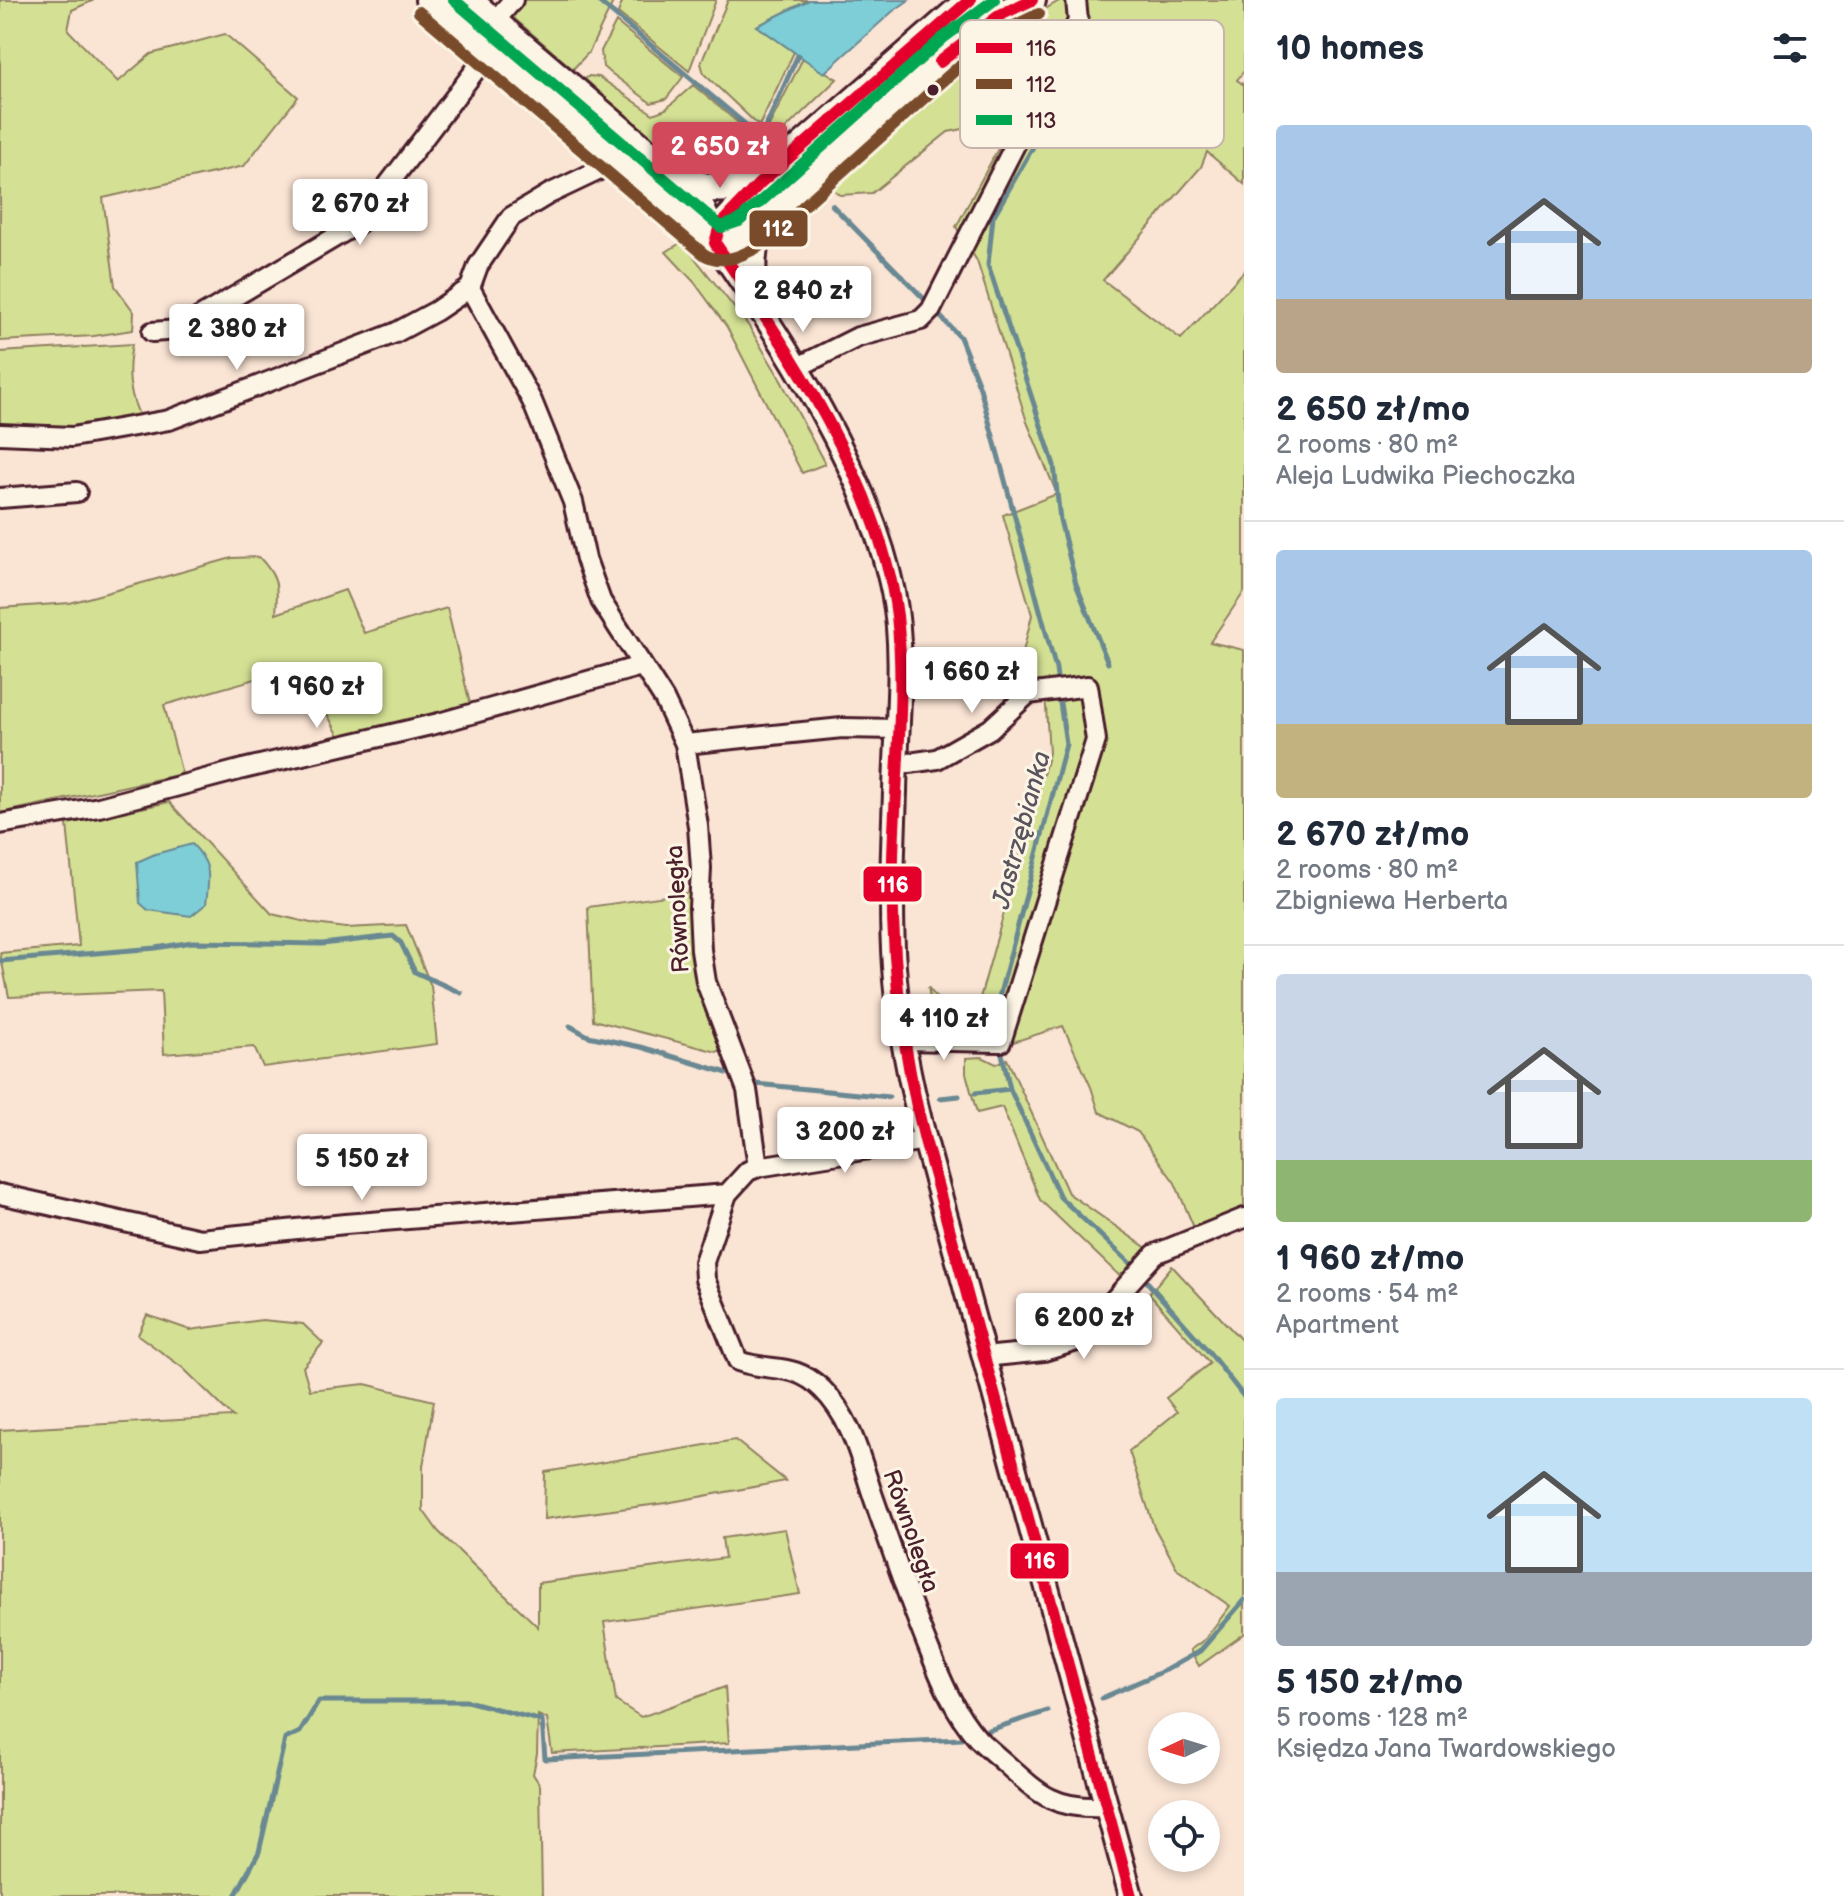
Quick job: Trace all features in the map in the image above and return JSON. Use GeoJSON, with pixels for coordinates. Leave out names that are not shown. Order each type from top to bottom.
{"type":"FeatureCollection","features":[{"type":"Feature","properties":{"kind":"main road"},"geometry":{"type":"LineString","coordinates":[[429,0],[715,243],[730,243],[748,234],[960,45]]}},
{"type":"Feature","properties":{"kind":"main road"},"geometry":{"type":"LineString","coordinates":[[468,0],[670,172],[699,203],[715,243]]}},
{"type":"Feature","properties":{"kind":"main road"},"geometry":{"type":"LineString","coordinates":[[670,172],[691,183],[721,190],[760,183],[970,0]]}},
{"type":"Feature","properties":{"kind":"main road"},"geometry":{"type":"LineString","coordinates":[[993,20],[1032,0]]}},
{"type":"Feature","properties":{"kind":"street"},"geometry":{"type":"LineString","coordinates":[[494,22],[513,0]]}},
{"type":"Feature","properties":{"kind":"street"},"geometry":{"type":"LineString","coordinates":[[1076,0],[1078,20]]}},
{"type":"Feature","properties":{"kind":"street"},"geometry":{"type":"LineString","coordinates":[[152,332],[178,330],[359,223],[490,51]]}},
{"type":"Feature","properties":{"kind":"street"},"geometry":{"type":"LineString","coordinates":[[796,368],[858,337],[921,320],[928,313],[1013,148]]}},
{"type":"Feature","properties":{"kind":"street"},"geometry":{"type":"LineString","coordinates":[[0,434],[72,437],[169,420],[395,333],[470,288],[478,266],[511,217],[549,194],[608,166],[615,157]]}},
{"type":"Feature","properties":{"kind":"street"},"geometry":{"type":"LineString","coordinates":[[760,183],[720,225],[715,243],[796,368],[841,450],[870,514],[894,595],[898,729],[892,896],[894,967],[902,1040],[925,1140],[1131,1896]]}},
{"type":"Feature","properties":{"kind":"street"},"geometry":{"type":"LineString","coordinates":[[758,306],[753,272],[754,249],[765,217]]}},
{"type":"Feature","properties":{"kind":"street","name":"Równoległa"},"geometry":{"type":"LineString","coordinates":[[470,288],[532,401],[573,502],[586,559],[601,601],[664,699],[685,744],[700,854],[699,908],[704,972],[747,1090],[758,1167],[748,1171],[727,1194],[704,1262],[705,1279],[738,1361],[750,1366],[791,1369],[805,1375],[823,1390],[845,1419],[941,1681],[977,1738],[1027,1784],[1058,1804],[1081,1808],[1107,1807]]}},
{"type":"Feature","properties":{"kind":"street"},"geometry":{"type":"LineString","coordinates":[[0,498],[77,492]]}},
{"type":"Feature","properties":{"kind":"street"},"geometry":{"type":"LineString","coordinates":[[0,824],[99,807],[439,723],[641,666]]}},
{"type":"Feature","properties":{"kind":"street"},"geometry":{"type":"LineString","coordinates":[[895,765],[937,759],[990,729],[1028,694],[1088,686],[1096,740],[994,1042],[902,1040]]}},
{"type":"Feature","properties":{"kind":"street"},"geometry":{"type":"LineString","coordinates":[[685,744],[842,728],[898,729]]}},
{"type":"Feature","properties":{"kind":"street"},"geometry":{"type":"LineString","coordinates":[[758,1167],[925,1140]]}},
{"type":"Feature","properties":{"kind":"street"},"geometry":{"type":"LineString","coordinates":[[0,1194],[200,1239],[345,1224],[727,1194]]}},
{"type":"Feature","properties":{"kind":"street"},"geometry":{"type":"LineString","coordinates":[[984,1357],[1044,1351],[1077,1341],[1142,1268],[1166,1247],[1244,1218]]}},
{"type":"Feature","properties":{"kind":"green space"},"geometry":{"type":"Polygon","coordinates":[[[0,0],[94,0],[72,10],[68,30],[118,82],[151,54],[225,34],[298,97],[244,166],[103,198],[115,286],[134,312],[133,330],[94,336],[0,341],[0,0]]]}},
{"type":"Feature","properties":{"kind":"green space"},"geometry":{"type":"Polygon","coordinates":[[[518,0],[614,0],[589,52],[573,69],[509,14],[518,0]]]}},
{"type":"Feature","properties":{"kind":"green space"},"geometry":{"type":"Polygon","coordinates":[[[623,0],[716,0],[689,71],[618,13],[623,0]]]}},
{"type":"Feature","properties":{"kind":"green space"},"geometry":{"type":"Polygon","coordinates":[[[728,0],[809,0],[757,26],[794,52],[759,126],[704,74],[701,63],[728,0]]]}},
{"type":"Feature","properties":{"kind":"green space"},"geometry":{"type":"Polygon","coordinates":[[[1061,0],[1244,0],[1244,71],[1237,80],[1244,85],[1244,184],[1207,152],[1201,167],[1103,280],[1181,339],[1244,271],[1244,592],[1210,642],[1244,650],[1244,1210],[1195,1230],[1175,1183],[1138,1132],[1099,1112],[1063,1026],[1001,1046],[950,1035],[934,1020],[928,987],[949,1014],[978,1022],[980,998],[1049,753],[1045,692],[1011,701],[1032,615],[1003,515],[1057,494],[1027,422],[977,261],[956,227],[998,148],[1224,148],[1224,20],[1026,20],[1061,0]]]}},
{"type":"Feature","properties":{"kind":"green space"},"geometry":{"type":"Polygon","coordinates":[[[616,22],[683,77],[666,99],[651,103],[603,67],[601,51],[616,22]]]}},
{"type":"Feature","properties":{"kind":"green space"},"geometry":{"type":"Polygon","coordinates":[[[803,58],[837,79],[772,142],[765,134],[803,58]]]}},
{"type":"Feature","properties":{"kind":"green space"},"geometry":{"type":"Polygon","coordinates":[[[960,64],[960,130],[948,132],[872,193],[840,195],[827,184],[960,64]]]}},
{"type":"Feature","properties":{"kind":"green space"},"geometry":{"type":"Polygon","coordinates":[[[589,76],[599,77],[653,114],[666,109],[693,85],[767,147],[727,172],[713,174],[699,171],[646,135],[585,79],[589,76]]]}},
{"type":"Feature","properties":{"kind":"green space"},"geometry":{"type":"Polygon","coordinates":[[[682,242],[748,325],[825,464],[802,473],[727,327],[694,282],[666,252],[682,242]]]}},
{"type":"Feature","properties":{"kind":"green space"},"geometry":{"type":"Polygon","coordinates":[[[132,344],[130,383],[142,420],[93,427],[0,426],[0,352],[132,344]]]}},
{"type":"Feature","properties":{"kind":"green space"},"geometry":{"type":"Polygon","coordinates":[[[259,557],[276,583],[276,614],[345,590],[364,633],[447,608],[471,708],[339,736],[301,666],[164,705],[182,774],[0,813],[0,608],[70,603],[232,558],[259,557]]]}},
{"type":"Feature","properties":{"kind":"green space"},"geometry":{"type":"Polygon","coordinates":[[[169,802],[272,914],[346,928],[406,925],[431,986],[437,1044],[263,1067],[254,1047],[164,1054],[161,991],[9,997],[0,953],[79,946],[67,824],[169,802]]]}},
{"type":"Feature","properties":{"kind":"green space"},"geometry":{"type":"Polygon","coordinates":[[[693,892],[724,1046],[717,1052],[593,1020],[588,907],[693,892]]]}},
{"type":"Feature","properties":{"kind":"green space"},"geometry":{"type":"Polygon","coordinates":[[[982,1057],[996,1064],[1007,1059],[1068,1193],[1151,1251],[1125,1281],[1040,1200],[1002,1107],[977,1113],[966,1073],[966,1058],[982,1057]]]}},
{"type":"Feature","properties":{"kind":"green space"},"geometry":{"type":"Polygon","coordinates":[[[1172,1266],[1244,1343],[1244,1634],[1199,1666],[1190,1650],[1205,1639],[1230,1606],[1178,1570],[1154,1527],[1129,1451],[1177,1412],[1166,1398],[1210,1363],[1149,1294],[1172,1266]]]}},
{"type":"Feature","properties":{"kind":"green space"},"geometry":{"type":"Polygon","coordinates":[[[147,1315],[190,1330],[262,1320],[303,1324],[323,1343],[303,1367],[310,1390],[365,1384],[434,1401],[423,1466],[423,1510],[438,1531],[538,1627],[538,1583],[725,1558],[722,1538],[785,1529],[800,1594],[604,1622],[616,1701],[641,1717],[725,1687],[729,1743],[552,1753],[547,1719],[538,1715],[533,1774],[540,1785],[542,1896],[0,1896],[0,1430],[233,1417],[183,1368],[138,1335],[147,1315]]]}},
{"type":"Feature","properties":{"kind":"green space"},"geometry":{"type":"Polygon","coordinates":[[[735,1440],[786,1481],[666,1503],[544,1519],[545,1472],[735,1440]]]}},
{"type":"Feature","properties":{"kind":"water"},"geometry":{"type":"Polygon","coordinates":[[[809,0],[909,0],[824,73],[757,26],[809,0]]]}},
{"type":"Feature","properties":{"kind":"water"},"geometry":{"type":"Polygon","coordinates":[[[192,844],[206,865],[206,904],[191,916],[148,910],[140,903],[137,862],[192,844]]]}},
{"type":"Feature","properties":{"kind":"waterway","name":"Jastrzębianka"},"geometry":{"type":"LineString","coordinates":[[597,0],[764,140]]}},
{"type":"Feature","properties":{"kind":"waterway"},"geometry":{"type":"LineString","coordinates":[[761,137],[798,55]]}},
{"type":"Feature","properties":{"kind":"waterway"},"geometry":{"type":"LineString","coordinates":[[1032,148],[993,217],[988,265],[1054,465],[1060,520],[1076,584],[1108,663]]}},
{"type":"Feature","properties":{"kind":"waterway","name":"Jastrzębianka"},"geometry":{"type":"LineString","coordinates":[[832,205],[929,304]]}},
{"type":"Feature","properties":{"kind":"waterway","name":"Jastrzębianka"},"geometry":{"type":"LineString","coordinates":[[936,312],[960,337],[980,388],[1058,686]]}},
{"type":"Feature","properties":{"kind":"waterway","name":"Jastrzębianka"},"geometry":{"type":"LineString","coordinates":[[997,1035],[993,1020],[1066,744],[1059,696]]}},
{"type":"Feature","properties":{"kind":"waterway"},"geometry":{"type":"LineString","coordinates":[[0,961],[156,948],[192,942],[322,944],[393,936],[401,943],[415,972],[461,993]]}},
{"type":"Feature","properties":{"kind":"waterway"},"geometry":{"type":"LineString","coordinates":[[570,1026],[588,1036],[641,1047],[734,1075]]}},
{"type":"Feature","properties":{"kind":"waterway","name":"Jastrzębianka"},"geometry":{"type":"LineString","coordinates":[[1000,1045],[1010,1089],[1060,1197],[1134,1267],[1244,1397]]}},
{"type":"Feature","properties":{"kind":"waterway"},"geometry":{"type":"LineString","coordinates":[[756,1084],[889,1097]]}},
{"type":"Feature","properties":{"kind":"waterway"},"geometry":{"type":"LineString","coordinates":[[975,1093],[1010,1089]]}},
{"type":"Feature","properties":{"kind":"waterway"},"geometry":{"type":"LineString","coordinates":[[940,1098],[959,1096]]}},
{"type":"Feature","properties":{"kind":"waterway"},"geometry":{"type":"LineString","coordinates":[[1102,1698],[1166,1670],[1200,1651],[1244,1600]]}},
{"type":"Feature","properties":{"kind":"waterway"},"geometry":{"type":"LineString","coordinates":[[235,1896],[259,1852],[285,1739],[300,1732],[319,1701],[467,1701],[542,1721],[545,1759],[962,1739]]}},
{"type":"Feature","properties":{"kind":"waterway"},"geometry":{"type":"LineString","coordinates":[[983,1732],[1048,1711]]}},
{"type":"Feature","properties":{"kind":"transit line","name":"113"},"geometry":{"type":"LineString","coordinates":[[454,0],[721,227],[739,221],[960,25]]}},
{"type":"Feature","properties":{"kind":"transit line","name":"116"},"geometry":{"type":"LineString","coordinates":[[970,0],[760,183],[720,225],[715,243],[772,328],[827,420],[852,468],[888,567],[897,616],[900,676],[893,930],[909,1070],[925,1140],[1131,1896]]}},
{"type":"Feature","properties":{"kind":"transit line","name":"113"},"geometry":{"type":"LineString","coordinates":[[967,20],[994,0]]}},
{"type":"Feature","properties":{"kind":"transit line","name":"116"},"geometry":{"type":"LineString","coordinates":[[994,20],[1032,0]]}},
{"type":"Feature","properties":{"kind":"transit line","name":"112"},"geometry":{"type":"LineString","coordinates":[[419,12],[705,255],[718,259],[739,256],[758,247],[960,66]]}},
{"type":"Feature","properties":{"kind":"transit line","name":"112"},"geometry":{"type":"LineString","coordinates":[[1027,20],[1039,14]]}},
{"type":"Feature","properties":{"kind":"transit line","name":"116"},"geometry":{"type":"LineString","coordinates":[[940,62],[960,46]]}}]}
